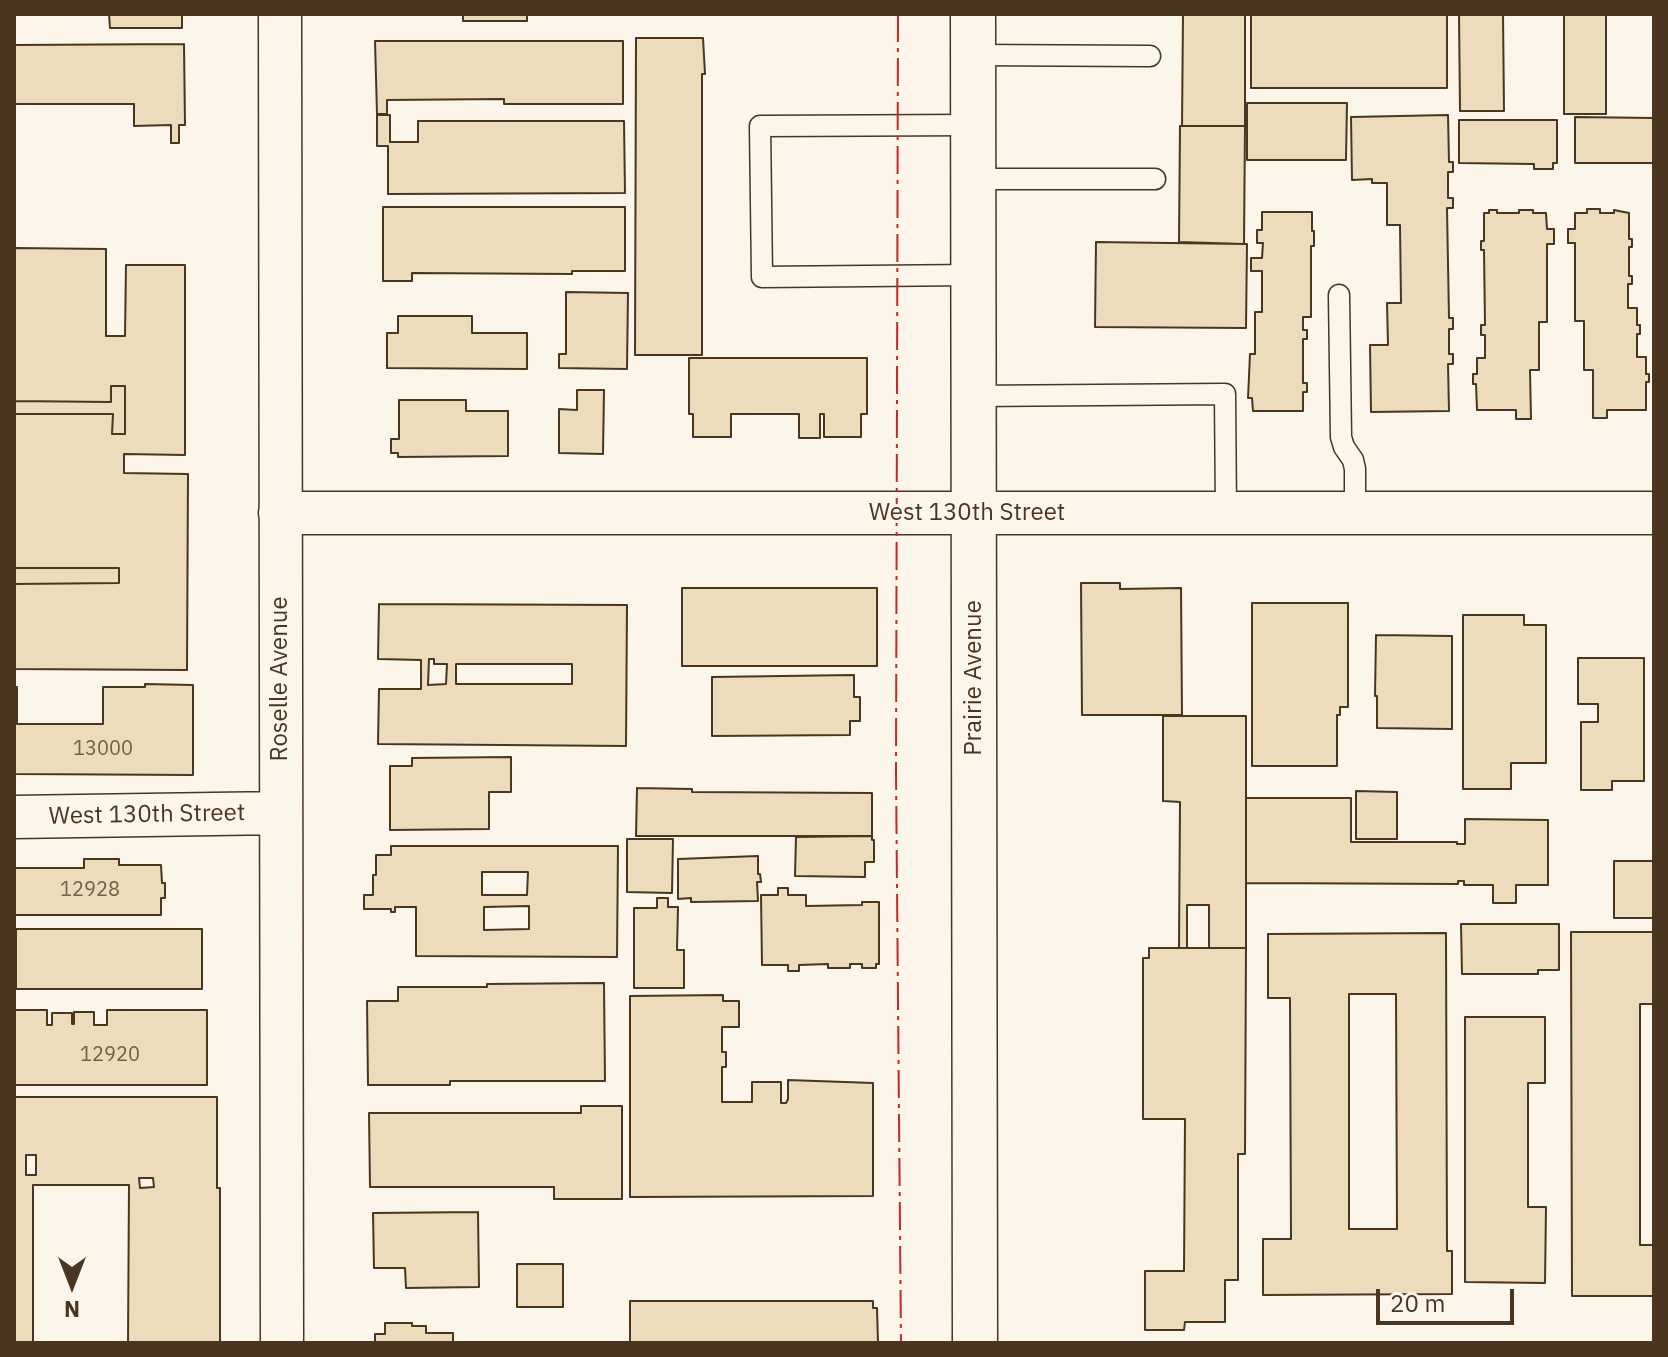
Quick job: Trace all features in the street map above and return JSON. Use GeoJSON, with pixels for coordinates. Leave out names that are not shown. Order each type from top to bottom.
{"type":"FeatureCollection","features":[{"type":"Feature","properties":{"kind":"main road","name":"Prairie Avenue"},"geometry":{"type":"LineString","coordinates":[[973,35],[975,1343]]}},
{"type":"Feature","properties":{"kind":"street","name":"Roselle Avenue"},"geometry":{"type":"LineString","coordinates":[[280,14],[282,1343]]}},
{"type":"Feature","properties":{"kind":"street","name":"West 130th Street"},"geometry":{"type":"LineString","coordinates":[[280,513],[1654,513]]}},
{"type":"Feature","properties":{"kind":"street","name":"West 130th Street"},"geometry":{"type":"LineString","coordinates":[[14,817],[280,813]]}},
{"type":"Feature","properties":{"kind":"lane"},"geometry":{"type":"LineString","coordinates":[[973,35],[1150,56]]}},
{"type":"Feature","properties":{"kind":"lane"},"geometry":{"type":"LineString","coordinates":[[973,125],[760,126],[762,277],[973,275]]}},
{"type":"Feature","properties":{"kind":"lane"},"geometry":{"type":"LineString","coordinates":[[973,179],[1155,179]]}},
{"type":"Feature","properties":{"kind":"lane"},"geometry":{"type":"LineString","coordinates":[[1339,295],[1341,437],[1355,469],[1355,513]]}},
{"type":"Feature","properties":{"kind":"lane"},"geometry":{"type":"LineString","coordinates":[[973,396],[1225,394],[1226,513]]}},
{"type":"Feature","properties":{"kind":"building"},"geometry":{"type":"Polygon","coordinates":[[[109,14],[182,14],[182,28],[110,28],[109,14]]]}},
{"type":"Feature","properties":{"kind":"building"},"geometry":{"type":"Polygon","coordinates":[[[391,14],[527,14],[527,21],[463,21],[463,15],[391,14]]]}},
{"type":"Feature","properties":{"kind":"building"},"geometry":{"type":"Polygon","coordinates":[[[1183,14],[1245,14],[1245,126],[1182,126],[1183,14]]]}},
{"type":"Feature","properties":{"kind":"building"},"geometry":{"type":"Polygon","coordinates":[[[1251,14],[1447,14],[1447,88],[1251,88],[1251,14]]]}},
{"type":"Feature","properties":{"kind":"building"},"geometry":{"type":"Polygon","coordinates":[[[1459,14],[1503,14],[1504,111],[1460,111],[1459,14]]]}},
{"type":"Feature","properties":{"kind":"building"},"geometry":{"type":"Polygon","coordinates":[[[1564,14],[1606,14],[1606,114],[1564,114],[1564,14]]]}},
{"type":"Feature","properties":{"kind":"building"},"geometry":{"type":"Polygon","coordinates":[[[636,38],[703,38],[702,355],[635,355],[636,38]]]}},
{"type":"Feature","properties":{"kind":"building"},"geometry":{"type":"Polygon","coordinates":[[[375,41],[623,41],[623,104],[504,104],[504,99],[387,100],[387,114],[377,114],[375,41]]]}},
{"type":"Feature","properties":{"kind":"building"},"geometry":{"type":"Polygon","coordinates":[[[184,44],[185,125],[179,125],[179,143],[171,143],[171,125],[134,126],[134,104],[14,104],[14,45],[184,44]]]}},
{"type":"Feature","properties":{"kind":"building"},"geometry":{"type":"Polygon","coordinates":[[[1247,103],[1347,103],[1346,160],[1247,160],[1247,103]]]}},
{"type":"Feature","properties":{"kind":"building"},"geometry":{"type":"Polygon","coordinates":[[[377,115],[390,115],[390,142],[418,142],[418,121],[624,121],[625,193],[388,194],[388,146],[377,146],[377,115]]]}},
{"type":"Feature","properties":{"kind":"building"},"geometry":{"type":"Polygon","coordinates":[[[1448,115],[1449,162],[1453,162],[1453,172],[1448,172],[1448,198],[1453,198],[1453,208],[1447,208],[1449,318],[1453,318],[1453,329],[1449,329],[1449,354],[1453,354],[1453,364],[1448,364],[1449,411],[1371,412],[1370,345],[1388,345],[1387,303],[1401,303],[1400,225],[1387,225],[1387,183],[1372,183],[1372,179],[1352,180],[1351,117],[1448,115]]]}},
{"type":"Feature","properties":{"kind":"building"},"geometry":{"type":"Polygon","coordinates":[[[1575,117],[1654,118],[1654,163],[1575,163],[1575,117]]]}},
{"type":"Feature","properties":{"kind":"building"},"geometry":{"type":"Polygon","coordinates":[[[1459,120],[1557,120],[1557,163],[1553,163],[1553,169],[1534,169],[1534,164],[1459,163],[1459,120]]]}},
{"type":"Feature","properties":{"kind":"building"},"geometry":{"type":"Polygon","coordinates":[[[1180,126],[1245,126],[1244,244],[1179,242],[1180,126]]]}},
{"type":"Feature","properties":{"kind":"building"},"geometry":{"type":"Polygon","coordinates":[[[383,207],[625,207],[625,271],[572,271],[572,274],[412,273],[412,281],[383,281],[383,207]]]}},
{"type":"Feature","properties":{"kind":"building"},"geometry":{"type":"Polygon","coordinates":[[[1587,209],[1600,209],[1600,213],[1614,213],[1614,210],[1629,213],[1632,247],[1629,247],[1629,276],[1632,276],[1632,284],[1628,284],[1628,308],[1637,308],[1640,334],[1637,334],[1637,357],[1646,357],[1646,374],[1649,374],[1646,410],[1607,410],[1607,418],[1593,418],[1593,370],[1584,370],[1584,321],[1575,321],[1575,243],[1568,243],[1568,229],[1575,229],[1575,213],[1587,213],[1587,209]]]}},
{"type":"Feature","properties":{"kind":"building"},"geometry":{"type":"Polygon","coordinates":[[[1489,210],[1497,210],[1497,213],[1533,210],[1533,213],[1546,213],[1547,229],[1554,229],[1554,244],[1547,244],[1547,322],[1539,322],[1539,370],[1530,370],[1531,419],[1516,419],[1516,410],[1477,410],[1473,374],[1477,374],[1477,358],[1485,358],[1485,335],[1481,335],[1481,325],[1485,325],[1484,250],[1481,250],[1481,241],[1484,241],[1484,213],[1489,213],[1489,210]]]}},
{"type":"Feature","properties":{"kind":"building"},"geometry":{"type":"Polygon","coordinates":[[[1262,212],[1312,212],[1311,317],[1303,317],[1307,339],[1303,339],[1303,383],[1307,383],[1307,392],[1303,392],[1303,411],[1253,411],[1252,398],[1248,398],[1250,354],[1255,354],[1255,312],[1262,312],[1262,271],[1251,271],[1251,258],[1262,258],[1263,243],[1257,243],[1257,230],[1262,230],[1262,212]]]}},
{"type":"Feature","properties":{"kind":"building"},"geometry":{"type":"Polygon","coordinates":[[[1096,242],[1247,244],[1246,328],[1095,327],[1096,242]]]}},
{"type":"Feature","properties":{"kind":"building"},"geometry":{"type":"Polygon","coordinates":[[[14,248],[106,249],[106,336],[125,336],[126,265],[185,265],[185,455],[124,454],[124,473],[188,474],[187,670],[14,669],[14,584],[119,583],[119,568],[14,568],[14,414],[113,414],[112,434],[125,434],[125,386],[111,386],[111,402],[14,401],[14,248]]]}},
{"type":"Feature","properties":{"kind":"building"},"geometry":{"type":"Polygon","coordinates":[[[566,292],[628,293],[627,369],[559,368],[559,354],[566,354],[566,292]]]}},
{"type":"Feature","properties":{"kind":"building"},"geometry":{"type":"Polygon","coordinates":[[[398,316],[472,316],[472,333],[527,333],[527,369],[387,368],[387,333],[398,333],[398,316]]]}},
{"type":"Feature","properties":{"kind":"building"},"geometry":{"type":"Polygon","coordinates":[[[689,358],[867,358],[867,414],[861,414],[861,437],[824,437],[824,414],[820,414],[820,438],[799,438],[799,414],[731,414],[731,437],[693,437],[693,414],[689,414],[689,358]]]}},
{"type":"Feature","properties":{"kind":"building"},"geometry":{"type":"Polygon","coordinates":[[[111,386],[125,386],[125,434],[112,434],[113,414],[14,414],[14,401],[111,402],[111,386]]]}},
{"type":"Feature","properties":{"kind":"building"},"geometry":{"type":"Polygon","coordinates":[[[577,390],[604,390],[603,454],[559,453],[559,409],[577,410],[577,390]]]}},
{"type":"Feature","properties":{"kind":"building"},"geometry":{"type":"Polygon","coordinates":[[[399,400],[466,400],[466,411],[508,411],[508,456],[398,457],[398,453],[391,453],[391,439],[399,439],[399,400]]]}},
{"type":"Feature","properties":{"kind":"building"},"geometry":{"type":"Polygon","coordinates":[[[14,568],[119,568],[119,583],[14,584],[14,568]]]}},
{"type":"Feature","properties":{"kind":"building"},"geometry":{"type":"Polygon","coordinates":[[[1081,583],[1120,583],[1120,589],[1181,588],[1182,715],[1082,715],[1081,583]]]}},
{"type":"Feature","properties":{"kind":"building"},"geometry":{"type":"Polygon","coordinates":[[[682,588],[877,588],[877,666],[682,666],[682,588]]]}},
{"type":"Feature","properties":{"kind":"building"},"geometry":{"type":"Polygon","coordinates":[[[1252,603],[1348,603],[1348,707],[1340,707],[1340,715],[1337,715],[1337,766],[1252,766],[1252,603]]]}},
{"type":"Feature","properties":{"kind":"building"},"geometry":{"type":"Polygon","coordinates":[[[379,604],[627,605],[626,746],[378,744],[379,689],[421,689],[421,660],[378,659],[379,604]],[[429,659],[428,685],[446,684],[447,664],[434,664],[434,659],[429,659]],[[456,664],[456,684],[572,684],[572,664],[456,664]]]}},
{"type":"Feature","properties":{"kind":"building"},"geometry":{"type":"Polygon","coordinates":[[[1463,615],[1524,615],[1524,625],[1546,625],[1546,763],[1511,763],[1511,789],[1463,789],[1463,615]]]}},
{"type":"Feature","properties":{"kind":"building"},"geometry":{"type":"Polygon","coordinates":[[[1376,635],[1452,636],[1452,729],[1377,728],[1376,635]]]}},
{"type":"Feature","properties":{"kind":"building"},"geometry":{"type":"Polygon","coordinates":[[[1578,658],[1644,658],[1644,781],[1612,781],[1612,790],[1581,790],[1581,722],[1598,722],[1598,704],[1578,704],[1578,658]]]}},
{"type":"Feature","properties":{"kind":"building"},"geometry":{"type":"Polygon","coordinates":[[[854,675],[854,697],[860,697],[860,721],[850,721],[850,735],[712,736],[712,677],[854,675]]]}},
{"type":"Feature","properties":{"kind":"building"},"geometry":{"type":"Polygon","coordinates":[[[145,684],[193,685],[193,775],[14,774],[14,687],[17,687],[17,724],[103,724],[103,687],[145,687],[145,684]]]}},
{"type":"Feature","properties":{"kind":"building"},"geometry":{"type":"Polygon","coordinates":[[[1163,716],[1246,716],[1246,948],[1209,948],[1209,905],[1187,905],[1187,948],[1179,948],[1180,802],[1163,801],[1163,716]]]}},
{"type":"Feature","properties":{"kind":"building"},"geometry":{"type":"Polygon","coordinates":[[[511,757],[511,792],[489,792],[489,829],[390,830],[390,766],[412,766],[412,758],[511,757]]]}},
{"type":"Feature","properties":{"kind":"building"},"geometry":{"type":"Polygon","coordinates":[[[637,788],[692,789],[692,792],[872,793],[872,836],[636,836],[637,788]]]}},
{"type":"Feature","properties":{"kind":"building"},"geometry":{"type":"Polygon","coordinates":[[[1356,791],[1397,792],[1397,839],[1356,839],[1356,791]]]}},
{"type":"Feature","properties":{"kind":"building"},"geometry":{"type":"Polygon","coordinates":[[[1246,798],[1351,798],[1351,842],[1465,844],[1465,819],[1548,820],[1548,885],[1516,885],[1516,903],[1493,903],[1493,885],[1464,885],[1464,881],[1458,881],[1458,884],[1246,883],[1246,798]]]}},
{"type":"Feature","properties":{"kind":"building"},"geometry":{"type":"Polygon","coordinates":[[[872,836],[874,862],[865,862],[865,877],[795,876],[796,837],[872,836]]]}},
{"type":"Feature","properties":{"kind":"building"},"geometry":{"type":"Polygon","coordinates":[[[627,839],[673,839],[672,893],[627,892],[627,839]]]}},
{"type":"Feature","properties":{"kind":"building"},"geometry":{"type":"Polygon","coordinates":[[[391,846],[618,846],[617,957],[416,956],[416,907],[395,907],[395,912],[391,909],[364,909],[364,895],[373,895],[376,855],[391,855],[391,846]],[[482,872],[482,895],[527,895],[528,872],[482,872]],[[529,906],[484,907],[484,930],[529,929],[529,906]]]}},
{"type":"Feature","properties":{"kind":"building"},"geometry":{"type":"Polygon","coordinates":[[[758,856],[761,882],[757,882],[758,901],[691,902],[691,898],[678,899],[678,859],[758,856]]]}},
{"type":"Feature","properties":{"kind":"building"},"geometry":{"type":"Polygon","coordinates":[[[84,859],[119,859],[119,865],[161,865],[165,898],[161,898],[161,915],[14,915],[14,868],[84,868],[84,859]]]}},
{"type":"Feature","properties":{"kind":"building"},"geometry":{"type":"Polygon","coordinates":[[[1614,861],[1654,861],[1654,918],[1614,918],[1614,861]]]}},
{"type":"Feature","properties":{"kind":"building"},"geometry":{"type":"Polygon","coordinates":[[[778,888],[788,888],[788,895],[806,895],[806,906],[879,902],[879,964],[876,968],[850,964],[850,968],[828,968],[828,964],[799,965],[799,971],[788,971],[788,965],[762,965],[761,895],[778,895],[778,888]]]}},
{"type":"Feature","properties":{"kind":"building"},"geometry":{"type":"Polygon","coordinates":[[[657,898],[668,898],[668,907],[678,907],[677,950],[684,950],[684,988],[634,988],[634,908],[657,908],[657,898]]]}},
{"type":"Feature","properties":{"kind":"building"},"geometry":{"type":"Polygon","coordinates":[[[1461,924],[1559,924],[1559,970],[1538,970],[1538,974],[1462,974],[1461,924]]]}},
{"type":"Feature","properties":{"kind":"building"},"geometry":{"type":"Polygon","coordinates":[[[16,929],[202,929],[202,989],[16,989],[16,929]]]}},
{"type":"Feature","properties":{"kind":"building"},"geometry":{"type":"Polygon","coordinates":[[[1571,932],[1654,932],[1654,1004],[1640,1004],[1640,1245],[1654,1245],[1654,1296],[1572,1296],[1571,932]]]}},
{"type":"Feature","properties":{"kind":"building"},"geometry":{"type":"Polygon","coordinates":[[[1446,933],[1447,1251],[1452,1251],[1452,1294],[1263,1295],[1263,1239],[1291,1239],[1290,998],[1268,998],[1268,934],[1446,933]],[[1349,994],[1349,1229],[1397,1229],[1396,994],[1349,994]]]}},
{"type":"Feature","properties":{"kind":"building"},"geometry":{"type":"Polygon","coordinates":[[[1149,948],[1246,948],[1245,1154],[1238,1154],[1238,1280],[1225,1280],[1225,1322],[1185,1322],[1184,1330],[1145,1330],[1145,1271],[1184,1271],[1185,1119],[1143,1119],[1143,958],[1149,958],[1149,948]]]}},
{"type":"Feature","properties":{"kind":"building"},"geometry":{"type":"Polygon","coordinates":[[[604,983],[605,1081],[450,1081],[450,1085],[368,1085],[367,1001],[398,1001],[398,987],[604,983]]]}},
{"type":"Feature","properties":{"kind":"building"},"geometry":{"type":"Polygon","coordinates":[[[723,995],[723,1001],[739,1001],[739,1027],[722,1027],[722,1052],[726,1052],[726,1067],[722,1067],[722,1102],[752,1102],[752,1082],[781,1082],[781,1103],[786,1103],[788,1099],[788,1080],[873,1083],[873,1196],[630,1197],[630,996],[723,995]]]}},
{"type":"Feature","properties":{"kind":"building"},"geometry":{"type":"Polygon","coordinates":[[[14,1010],[47,1010],[47,1025],[52,1025],[52,1013],[72,1013],[74,1024],[74,1012],[94,1012],[94,1025],[107,1025],[107,1010],[207,1010],[207,1085],[14,1085],[14,1010]]]}},
{"type":"Feature","properties":{"kind":"building"},"geometry":{"type":"Polygon","coordinates":[[[1465,1017],[1545,1017],[1545,1083],[1528,1083],[1528,1207],[1546,1207],[1545,1283],[1465,1282],[1465,1017]]]}},
{"type":"Feature","properties":{"kind":"building"},"geometry":{"type":"Polygon","coordinates":[[[14,1097],[217,1097],[220,1343],[128,1343],[129,1185],[33,1185],[33,1343],[14,1343],[14,1097]],[[26,1155],[26,1175],[36,1175],[36,1155],[26,1155]],[[139,1178],[140,1188],[154,1187],[153,1178],[139,1178]]]}},
{"type":"Feature","properties":{"kind":"building"},"geometry":{"type":"Polygon","coordinates":[[[581,1106],[622,1106],[622,1199],[554,1199],[554,1187],[370,1187],[369,1113],[581,1113],[581,1106]]]}},
{"type":"Feature","properties":{"kind":"building"},"geometry":{"type":"Polygon","coordinates":[[[478,1212],[479,1287],[406,1288],[405,1268],[374,1268],[373,1213],[478,1212]]]}},
{"type":"Feature","properties":{"kind":"building"},"geometry":{"type":"Polygon","coordinates":[[[517,1264],[563,1264],[563,1307],[517,1307],[517,1264]]]}},
{"type":"Feature","properties":{"kind":"building"},"geometry":{"type":"Polygon","coordinates":[[[630,1301],[873,1301],[873,1308],[877,1308],[878,1343],[630,1343],[630,1301]]]}},
{"type":"Feature","properties":{"kind":"building"},"geometry":{"type":"Polygon","coordinates":[[[385,1323],[426,1326],[426,1333],[453,1333],[453,1343],[375,1343],[375,1334],[385,1334],[385,1323]]]}},
{"type":"Feature","properties":{"kind":"power"},"geometry":{"type":"LineString","coordinates":[[898,14],[896,772],[901,1343]]}}]}
